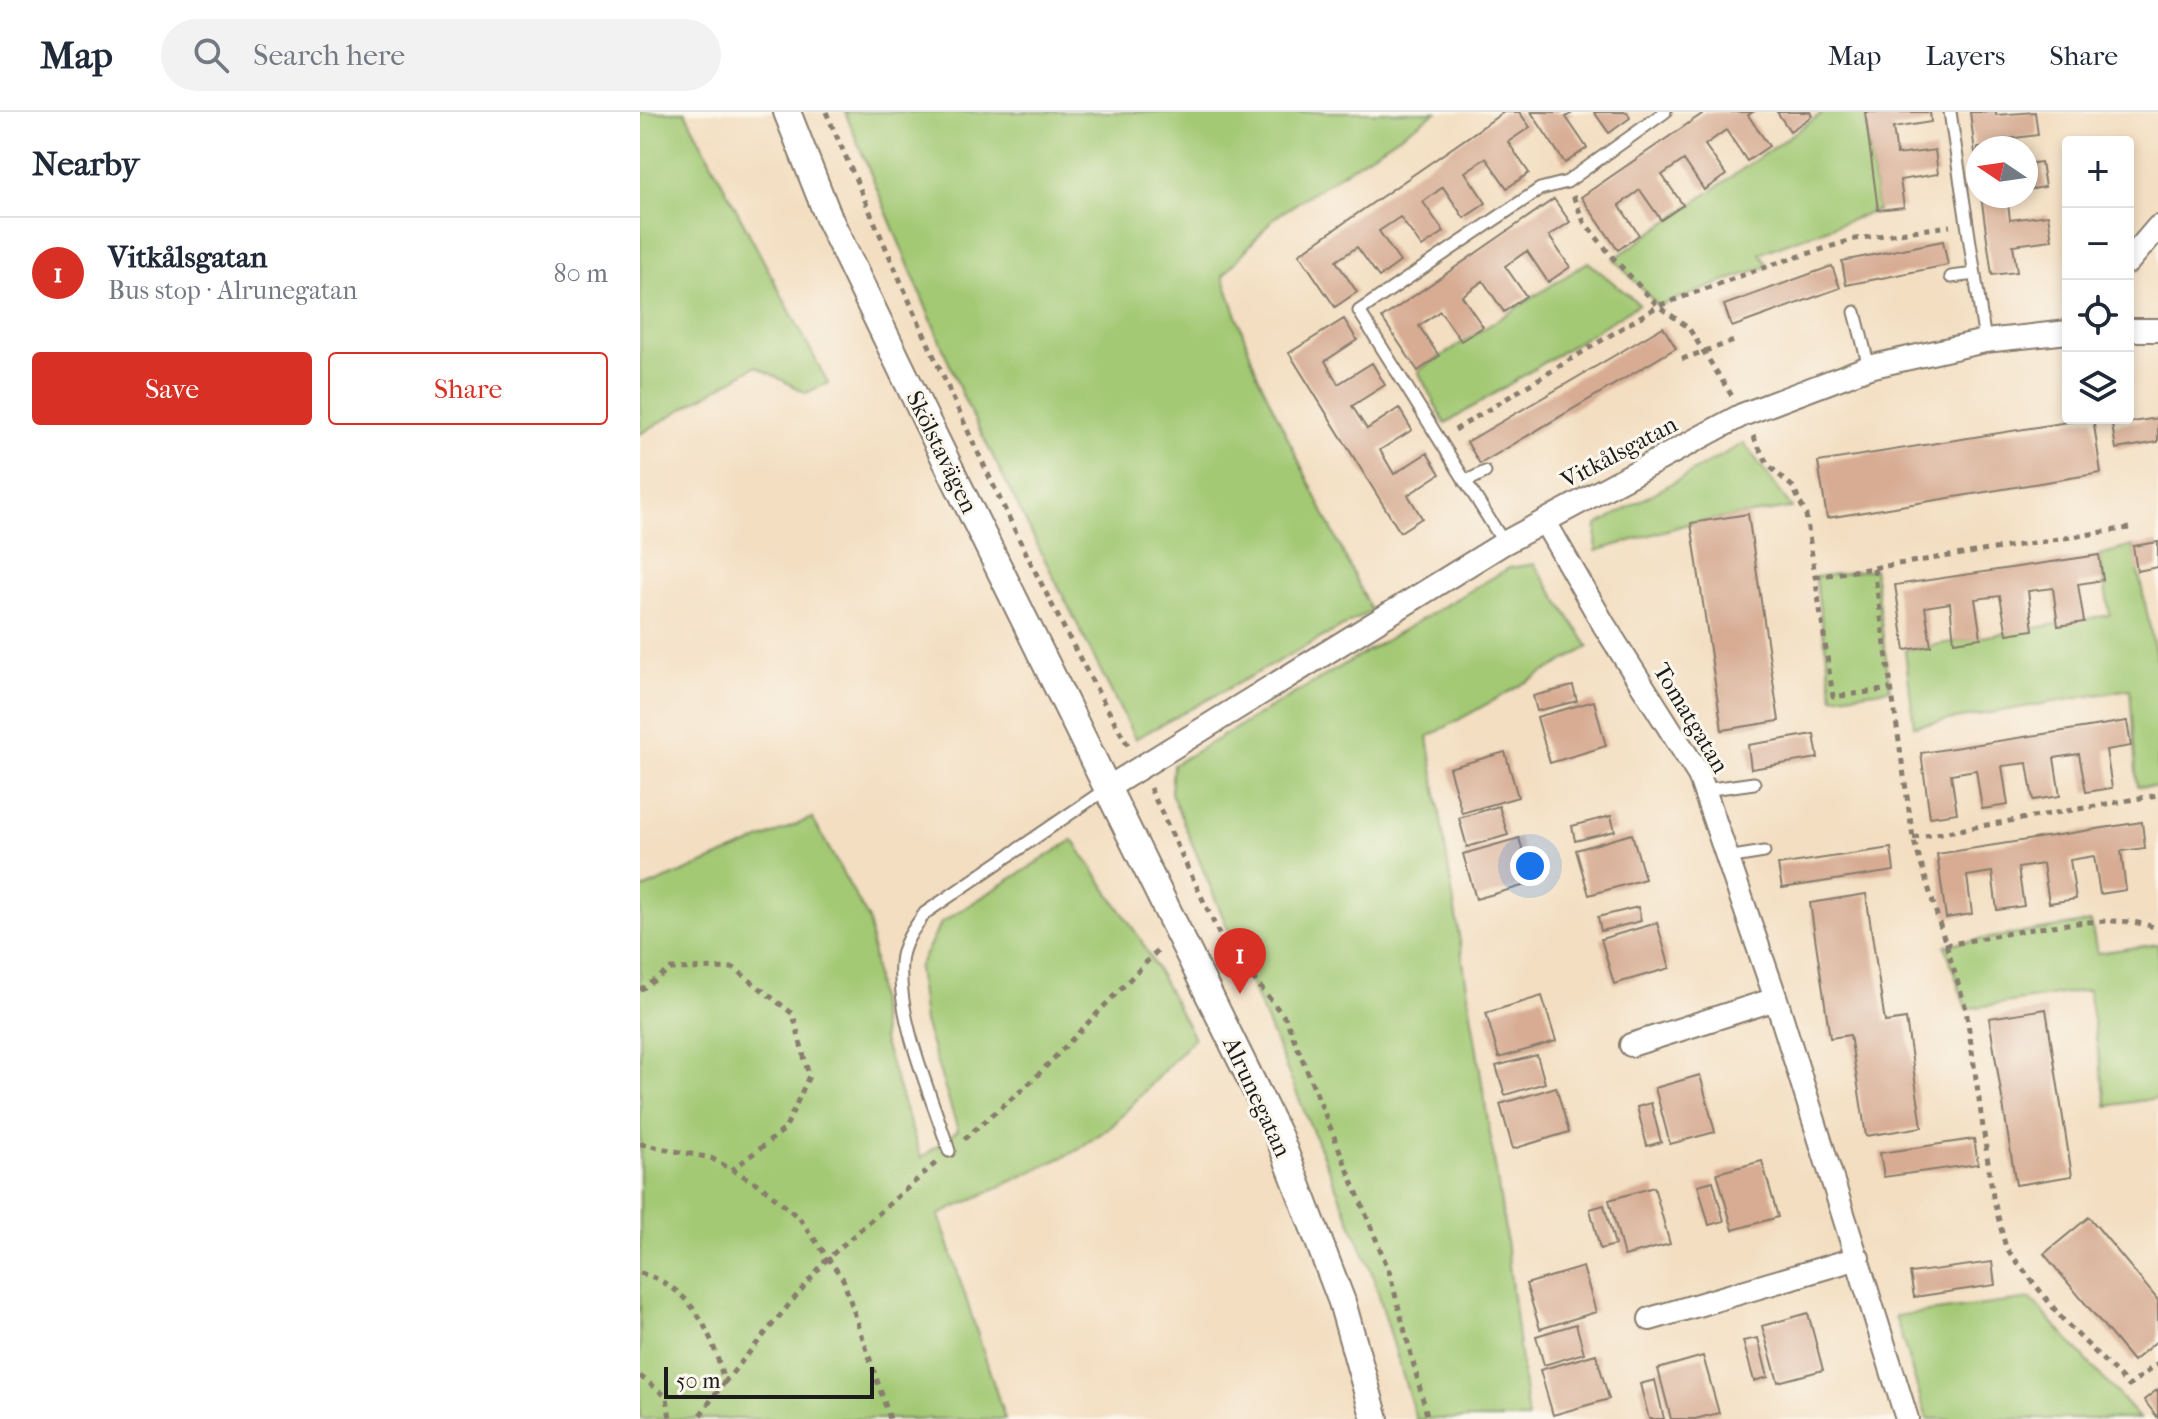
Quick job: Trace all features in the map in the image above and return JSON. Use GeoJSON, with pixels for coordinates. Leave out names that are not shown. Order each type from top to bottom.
{"type":"FeatureCollection","features":[{"type":"Feature","properties":{"kind":"street","name":"Skölstavägen"},"geometry":{"type":"LineString","coordinates":[[787,112],[837,235],[1109,787]]}},
{"type":"Feature","properties":{"kind":"street"},"geometry":{"type":"LineString","coordinates":[[2134,255],[2158,227]]}},
{"type":"Feature","properties":{"kind":"street"},"geometry":{"type":"LineString","coordinates":[[2134,330],[2158,330]]}},
{"type":"Feature","properties":{"kind":"street","name":"Vitkålsgatan"},"geometry":{"type":"LineString","coordinates":[[1109,787],[1504,543],[1742,415],[1869,367],[1985,341],[2062,333]]}},
{"type":"Feature","properties":{"kind":"street","name":"Tomatgatan"},"geometry":{"type":"LineString","coordinates":[[1545,522],[1604,625],[1699,775],[1776,999],[1907,1419]]}},
{"type":"Feature","properties":{"kind":"street","name":"Alrunegatan"},"geometry":{"type":"LineString","coordinates":[[1109,787],[1279,1137],[1342,1302],[1375,1419]]}},
{"type":"Feature","properties":{"kind":"street"},"geometry":{"type":"LineString","coordinates":[[1631,1045],[1776,999]]}},
{"type":"Feature","properties":{"kind":"street"},"geometry":{"type":"LineString","coordinates":[[1650,1319],[1858,1258]]}},
{"type":"Feature","properties":{"kind":"lane"},"geometry":{"type":"LineString","coordinates":[[1504,543],[1359,311],[1540,189],[1567,182],[1665,112]]}},
{"type":"Feature","properties":{"kind":"lane"},"geometry":{"type":"LineString","coordinates":[[1950,112],[1985,341]]}},
{"type":"Feature","properties":{"kind":"lane"},"geometry":{"type":"LineString","coordinates":[[1951,277],[1975,274]]}},
{"type":"Feature","properties":{"kind":"lane"},"geometry":{"type":"LineString","coordinates":[[1855,312],[1869,367]]}},
{"type":"Feature","properties":{"kind":"lane"},"geometry":{"type":"LineString","coordinates":[[1465,482],[1485,472]]}},
{"type":"Feature","properties":{"kind":"lane"},"geometry":{"type":"LineString","coordinates":[[1704,790],[1754,783]]}},
{"type":"Feature","properties":{"kind":"lane"},"geometry":{"type":"LineString","coordinates":[[949,1151],[903,1000],[901,961],[910,934],[925,913],[1109,787]]}},
{"type":"Feature","properties":{"kind":"lane"},"geometry":{"type":"LineString","coordinates":[[1727,858],[1764,852]]}},
{"type":"Feature","properties":{"kind":"path"},"geometry":{"type":"LineString","coordinates":[[826,112],[1070,644],[1140,766],[1221,938],[1286,1019],[1389,1271],[1428,1419]]}},
{"type":"Feature","properties":{"kind":"path"},"geometry":{"type":"LineString","coordinates":[[1567,182],[1584,222],[1658,306],[1688,327],[1742,415],[1768,465],[1793,487],[1806,515],[1833,697],[1890,689]]}},
{"type":"Feature","properties":{"kind":"path"},"geometry":{"type":"LineString","coordinates":[[1439,439],[1658,306],[1768,266],[1855,239],[1967,223]]}},
{"type":"Feature","properties":{"kind":"path"},"geometry":{"type":"LineString","coordinates":[[1682,359],[1737,340]]}},
{"type":"Feature","properties":{"kind":"path"},"geometry":{"type":"LineString","coordinates":[[1815,577],[2129,528]]}},
{"type":"Feature","properties":{"kind":"path"},"geometry":{"type":"LineString","coordinates":[[1874,569],[1913,838],[1966,1009],[1993,1197],[2006,1248],[2064,1321],[2129,1386],[2158,1363]]}},
{"type":"Feature","properties":{"kind":"path"},"geometry":{"type":"LineString","coordinates":[[1913,838],[2158,795]]}},
{"type":"Feature","properties":{"kind":"path"},"geometry":{"type":"LineString","coordinates":[[697,1419],[826,1260],[1031,1082],[1204,906]]}},
{"type":"Feature","properties":{"kind":"path"},"geometry":{"type":"LineString","coordinates":[[1945,945],[2091,922],[2142,921],[2158,929]]}},
{"type":"Feature","properties":{"kind":"path"},"geometry":{"type":"LineString","coordinates":[[640,990],[671,969],[734,968],[793,1014],[809,1076],[785,1129],[732,1170]]}},
{"type":"Feature","properties":{"kind":"path"},"geometry":{"type":"LineString","coordinates":[[640,1144],[711,1158],[763,1187],[800,1219],[826,1260],[843,1279],[890,1419]]}},
{"type":"Feature","properties":{"kind":"path"},"geometry":{"type":"LineString","coordinates":[[640,1273],[656,1277],[686,1297],[709,1330],[724,1383]]}},
{"type":"Feature","properties":{"kind":"path"},"geometry":{"type":"LineString","coordinates":[[640,1376],[667,1397],[670,1419]]}},
{"type":"Feature","properties":{"kind":"green space"},"geometry":{"type":"Polygon","coordinates":[[[640,112],[685,112],[828,383],[806,393],[756,366],[640,434],[640,112]]]}},
{"type":"Feature","properties":{"kind":"green space"},"geometry":{"type":"Polygon","coordinates":[[[845,112],[1436,112],[1274,218],[1223,276],[1258,376],[1371,611],[1135,739],[964,399],[845,112]]]}},
{"type":"Feature","properties":{"kind":"green space"},"geometry":{"type":"Polygon","coordinates":[[[1824,112],[1865,112],[1878,210],[1760,253],[1768,266],[1658,306],[1614,259],[1824,112]]]}},
{"type":"Feature","properties":{"kind":"green space"},"geometry":{"type":"Polygon","coordinates":[[[1588,262],[1639,304],[1445,424],[1418,371],[1588,262]]]}},
{"type":"Feature","properties":{"kind":"green space"},"geometry":{"type":"Polygon","coordinates":[[[1744,443],[1792,508],[1691,523],[1596,551],[1597,525],[1744,443]]]}},
{"type":"Feature","properties":{"kind":"green space"},"geometry":{"type":"Polygon","coordinates":[[[2133,546],[2158,666],[2158,787],[2137,786],[2130,689],[1914,726],[1905,650],[2110,615],[2099,555],[2133,546]]]}},
{"type":"Feature","properties":{"kind":"green space"},"geometry":{"type":"Polygon","coordinates":[[[1534,564],[1589,647],[1428,737],[1504,1224],[1528,1419],[1416,1419],[1372,1273],[1171,793],[1173,765],[1509,568],[1534,564]]]}},
{"type":"Feature","properties":{"kind":"green space"},"geometry":{"type":"Polygon","coordinates":[[[1874,569],[1890,689],[1833,697],[1815,577],[1874,569]]]}},
{"type":"Feature","properties":{"kind":"green space"},"geometry":{"type":"Polygon","coordinates":[[[812,818],[869,920],[883,1040],[921,1158],[958,1130],[924,1022],[918,968],[941,923],[1073,840],[1141,940],[1194,1038],[1112,1126],[1072,1153],[939,1215],[1005,1419],[640,1419],[640,890],[812,818]]]}},
{"type":"Feature","properties":{"kind":"green space"},"geometry":{"type":"Polygon","coordinates":[[[2091,922],[2097,953],[2158,944],[2158,1098],[2107,1106],[2088,990],[1966,1009],[1945,945],[2091,922]]]}},
{"type":"Feature","properties":{"kind":"green space"},"geometry":{"type":"Polygon","coordinates":[[[2031,1299],[2140,1419],[1927,1419],[1895,1316],[2031,1299]]]}},
{"type":"Feature","properties":{"kind":"building"},"geometry":{"type":"Polygon","coordinates":[[[1504,112],[1519,112],[1530,127],[1508,142],[1529,173],[1507,188],[1486,158],[1465,172],[1486,203],[1464,218],[1443,187],[1423,202],[1444,232],[1422,247],[1400,217],[1379,231],[1400,262],[1379,277],[1357,247],[1336,261],[1357,292],[1335,307],[1299,254],[1504,112]]]}},
{"type":"Feature","properties":{"kind":"building"},"geometry":{"type":"Polygon","coordinates":[[[1531,112],[1574,112],[1566,117],[1587,148],[1565,163],[1531,112]]]}},
{"type":"Feature","properties":{"kind":"building"},"geometry":{"type":"Polygon","coordinates":[[[1594,112],[1627,112],[1630,118],[1609,133],[1594,112]]]}},
{"type":"Feature","properties":{"kind":"building"},"geometry":{"type":"Polygon","coordinates":[[[1705,112],[1753,112],[1748,115],[1769,146],[1747,161],[1726,130],[1705,145],[1726,175],[1704,190],[1684,160],[1662,175],[1683,205],[1661,220],[1640,190],[1619,205],[1639,235],[1618,250],[1581,197],[1705,112]]]}},
{"type":"Feature","properties":{"kind":"building"},"geometry":{"type":"Polygon","coordinates":[[[1777,112],[1810,112],[1812,116],[1790,131],[1777,112]]]}},
{"type":"Feature","properties":{"kind":"building"},"geometry":{"type":"Polygon","coordinates":[[[1865,112],[1930,112],[1931,122],[1893,128],[1897,155],[1935,150],[1938,174],[1900,180],[1904,207],[1878,210],[1865,112]]]}},
{"type":"Feature","properties":{"kind":"building"},"geometry":{"type":"Polygon","coordinates":[[[1970,112],[1996,112],[1996,115],[2035,112],[2038,135],[1973,136],[1970,112]]]}},
{"type":"Feature","properties":{"kind":"building"},"geometry":{"type":"Polygon","coordinates":[[[2038,162],[2041,162],[2045,187],[2038,188],[2038,162]]]}},
{"type":"Feature","properties":{"kind":"building"},"geometry":{"type":"Polygon","coordinates":[[[1554,199],[1570,222],[1549,236],[1570,267],[1548,282],[1527,251],[1505,266],[1526,296],[1504,312],[1483,281],[1462,296],[1483,327],[1461,341],[1440,311],[1419,326],[1439,356],[1418,371],[1382,318],[1554,199]]]}},
{"type":"Feature","properties":{"kind":"building"},"geometry":{"type":"Polygon","coordinates":[[[1983,208],[2008,208],[2010,220],[2048,215],[2052,240],[2013,245],[2017,272],[1992,275],[1983,208]]]}},
{"type":"Feature","properties":{"kind":"building"},"geometry":{"type":"Polygon","coordinates":[[[1943,241],[1948,265],[1846,285],[1842,261],[1943,241]]]}},
{"type":"Feature","properties":{"kind":"building"},"geometry":{"type":"Polygon","coordinates":[[[1832,266],[1840,288],[1732,327],[1724,305],[1832,266]]]}},
{"type":"Feature","properties":{"kind":"building"},"geometry":{"type":"Polygon","coordinates":[[[1344,319],[1357,340],[1325,361],[1338,384],[1372,363],[1385,385],[1352,406],[1367,429],[1399,408],[1412,430],[1380,450],[1394,474],[1427,453],[1440,474],[1408,495],[1422,518],[1400,532],[1289,353],[1344,319]]]}},
{"type":"Feature","properties":{"kind":"building"},"geometry":{"type":"Polygon","coordinates":[[[1663,327],[1676,348],[1480,464],[1467,442],[1663,327]]]}},
{"type":"Feature","properties":{"kind":"building"},"geometry":{"type":"Polygon","coordinates":[[[2158,418],[2158,442],[2116,449],[2112,425],[2158,418]]]}},
{"type":"Feature","properties":{"kind":"building"},"geometry":{"type":"Polygon","coordinates":[[[2062,423],[2094,424],[2101,473],[1827,518],[1818,462],[2062,423]]]}},
{"type":"Feature","properties":{"kind":"building"},"geometry":{"type":"Polygon","coordinates":[[[1748,514],[1779,721],[1722,730],[1691,523],[1748,514]]]}},
{"type":"Feature","properties":{"kind":"building"},"geometry":{"type":"Polygon","coordinates":[[[2158,542],[2158,567],[2137,571],[2133,546],[2158,542]]]}},
{"type":"Feature","properties":{"kind":"building"},"geometry":{"type":"Polygon","coordinates":[[[2099,555],[2103,580],[2078,584],[2084,622],[2058,626],[2053,588],[2028,591],[2033,630],[2007,634],[2000,596],[1975,599],[1981,638],[1954,642],[1950,603],[1925,607],[1931,646],[1905,650],[1895,585],[2099,555]]]}},
{"type":"Feature","properties":{"kind":"building"},"geometry":{"type":"Polygon","coordinates":[[[1573,686],[1577,701],[1537,711],[1533,696],[1573,686]]]}},
{"type":"Feature","properties":{"kind":"building"},"geometry":{"type":"Polygon","coordinates":[[[1594,701],[1606,746],[1550,763],[1537,717],[1594,701]]]}},
{"type":"Feature","properties":{"kind":"building"},"geometry":{"type":"Polygon","coordinates":[[[2127,721],[2131,746],[2106,750],[2112,788],[2086,792],[2079,754],[2054,758],[2060,796],[2033,800],[2027,763],[2002,766],[2008,805],[1982,809],[1976,770],[1951,774],[1957,813],[1930,817],[1921,753],[2127,721]]]}},
{"type":"Feature","properties":{"kind":"building"},"geometry":{"type":"Polygon","coordinates":[[[1814,734],[1818,758],[1751,769],[1748,745],[1814,734]]]}},
{"type":"Feature","properties":{"kind":"building"},"geometry":{"type":"Polygon","coordinates":[[[1505,752],[1518,797],[1462,813],[1449,768],[1505,752]]]}},
{"type":"Feature","properties":{"kind":"building"},"geometry":{"type":"Polygon","coordinates":[[[1499,806],[1508,835],[1467,847],[1459,818],[1499,806]]]}},
{"type":"Feature","properties":{"kind":"building"},"geometry":{"type":"Polygon","coordinates":[[[1611,816],[1615,831],[1575,841],[1572,826],[1611,816]]]}},
{"type":"Feature","properties":{"kind":"building"},"geometry":{"type":"Polygon","coordinates":[[[2142,822],[2145,848],[2121,851],[2126,890],[2100,894],[2094,856],[2070,860],[2076,899],[2049,903],[2043,864],[2018,868],[2024,906],[1997,910],[1992,872],[1967,876],[1972,914],[1946,918],[1937,854],[2142,822]]]}},
{"type":"Feature","properties":{"kind":"building"},"geometry":{"type":"Polygon","coordinates":[[[1632,834],[1645,879],[1589,895],[1576,850],[1632,834]]]}},
{"type":"Feature","properties":{"kind":"building"},"geometry":{"type":"Polygon","coordinates":[[[1519,838],[1533,883],[1476,899],[1463,854],[1519,838]]]}},
{"type":"Feature","properties":{"kind":"building"},"geometry":{"type":"Polygon","coordinates":[[[1891,848],[1894,871],[1782,888],[1778,865],[1891,848]]]}},
{"type":"Feature","properties":{"kind":"building"},"geometry":{"type":"Polygon","coordinates":[[[1866,894],[1885,1022],[1906,1019],[1922,1127],[1866,1136],[1850,1035],[1830,1038],[1810,903],[1866,894]]]}},
{"type":"Feature","properties":{"kind":"building"},"geometry":{"type":"Polygon","coordinates":[[[1638,907],[1641,921],[1601,931],[1598,917],[1638,907]]]}},
{"type":"Feature","properties":{"kind":"building"},"geometry":{"type":"Polygon","coordinates":[[[1657,923],[1670,968],[1614,984],[1601,939],[1657,923]]]}},
{"type":"Feature","properties":{"kind":"building"},"geometry":{"type":"Polygon","coordinates":[[[1542,996],[1556,1041],[1499,1058],[1486,1013],[1542,996]]]}},
{"type":"Feature","properties":{"kind":"building"},"geometry":{"type":"Polygon","coordinates":[[[2046,1009],[2072,1176],[2016,1185],[1989,1018],[2046,1009]]]}},
{"type":"Feature","properties":{"kind":"building"},"geometry":{"type":"Polygon","coordinates":[[[1537,1055],[1545,1083],[1505,1095],[1496,1066],[1537,1055]]]}},
{"type":"Feature","properties":{"kind":"building"},"geometry":{"type":"Polygon","coordinates":[[[1700,1075],[1715,1132],[1670,1144],[1655,1088],[1700,1075]]]}},
{"type":"Feature","properties":{"kind":"building"},"geometry":{"type":"Polygon","coordinates":[[[1556,1087],[1569,1132],[1513,1149],[1500,1104],[1556,1087]]]}},
{"type":"Feature","properties":{"kind":"building"},"geometry":{"type":"Polygon","coordinates":[[[1651,1103],[1661,1142],[1647,1146],[1637,1107],[1651,1103]]]}},
{"type":"Feature","properties":{"kind":"building"},"geometry":{"type":"Polygon","coordinates":[[[1974,1139],[1978,1164],[1884,1177],[1880,1153],[1974,1139]]]}},
{"type":"Feature","properties":{"kind":"building"},"geometry":{"type":"Polygon","coordinates":[[[1762,1161],[1778,1217],[1733,1230],[1717,1173],[1762,1161]]]}},
{"type":"Feature","properties":{"kind":"building"},"geometry":{"type":"Polygon","coordinates":[[[1713,1181],[1724,1221],[1709,1225],[1698,1185],[1713,1181]]]}},
{"type":"Feature","properties":{"kind":"building"},"geometry":{"type":"Polygon","coordinates":[[[1654,1187],[1670,1244],[1624,1256],[1609,1200],[1654,1187]]]}},
{"type":"Feature","properties":{"kind":"building"},"geometry":{"type":"Polygon","coordinates":[[[1604,1205],[1615,1245],[1600,1249],[1590,1209],[1604,1205]]]}},
{"type":"Feature","properties":{"kind":"building"},"geometry":{"type":"Polygon","coordinates":[[[2089,1217],[2158,1300],[2158,1340],[2133,1361],[2044,1254],[2089,1217]]]}},
{"type":"Feature","properties":{"kind":"building"},"geometry":{"type":"Polygon","coordinates":[[[1992,1262],[1995,1285],[1914,1297],[1910,1273],[1992,1262]]]}},
{"type":"Feature","properties":{"kind":"building"},"geometry":{"type":"Polygon","coordinates":[[[1583,1267],[1596,1312],[1540,1329],[1526,1284],[1583,1267]]]}},
{"type":"Feature","properties":{"kind":"building"},"geometry":{"type":"Polygon","coordinates":[[[1808,1313],[1823,1370],[1778,1382],[1762,1326],[1808,1313]]]}},
{"type":"Feature","properties":{"kind":"building"},"geometry":{"type":"Polygon","coordinates":[[[1576,1324],[1584,1353],[1544,1365],[1536,1336],[1576,1324]]]}},
{"type":"Feature","properties":{"kind":"building"},"geometry":{"type":"Polygon","coordinates":[[[1758,1338],[1768,1377],[1754,1381],[1743,1341],[1758,1338]]]}},
{"type":"Feature","properties":{"kind":"building"},"geometry":{"type":"Polygon","coordinates":[[[1596,1354],[1609,1399],[1553,1415],[1540,1370],[1596,1354]]]}},
{"type":"Feature","properties":{"kind":"building"},"geometry":{"type":"Polygon","coordinates":[[[1703,1356],[1719,1413],[1695,1419],[1671,1419],[1658,1369],[1703,1356]]]}},
{"type":"Feature","properties":{"kind":"building"},"geometry":{"type":"Polygon","coordinates":[[[1655,1380],[1664,1419],[1649,1419],[1640,1384],[1655,1380]]]}},
{"type":"Feature","properties":{"kind":"building"},"geometry":{"type":"Polygon","coordinates":[[[2158,1389],[2158,1418],[2144,1400],[2158,1389]]]}},
{"type":"Feature","properties":{"kind":"place","name":"Vitkålsgatan"},"geometry":{"type":"Point","coordinates":[1240,994]}}]}
